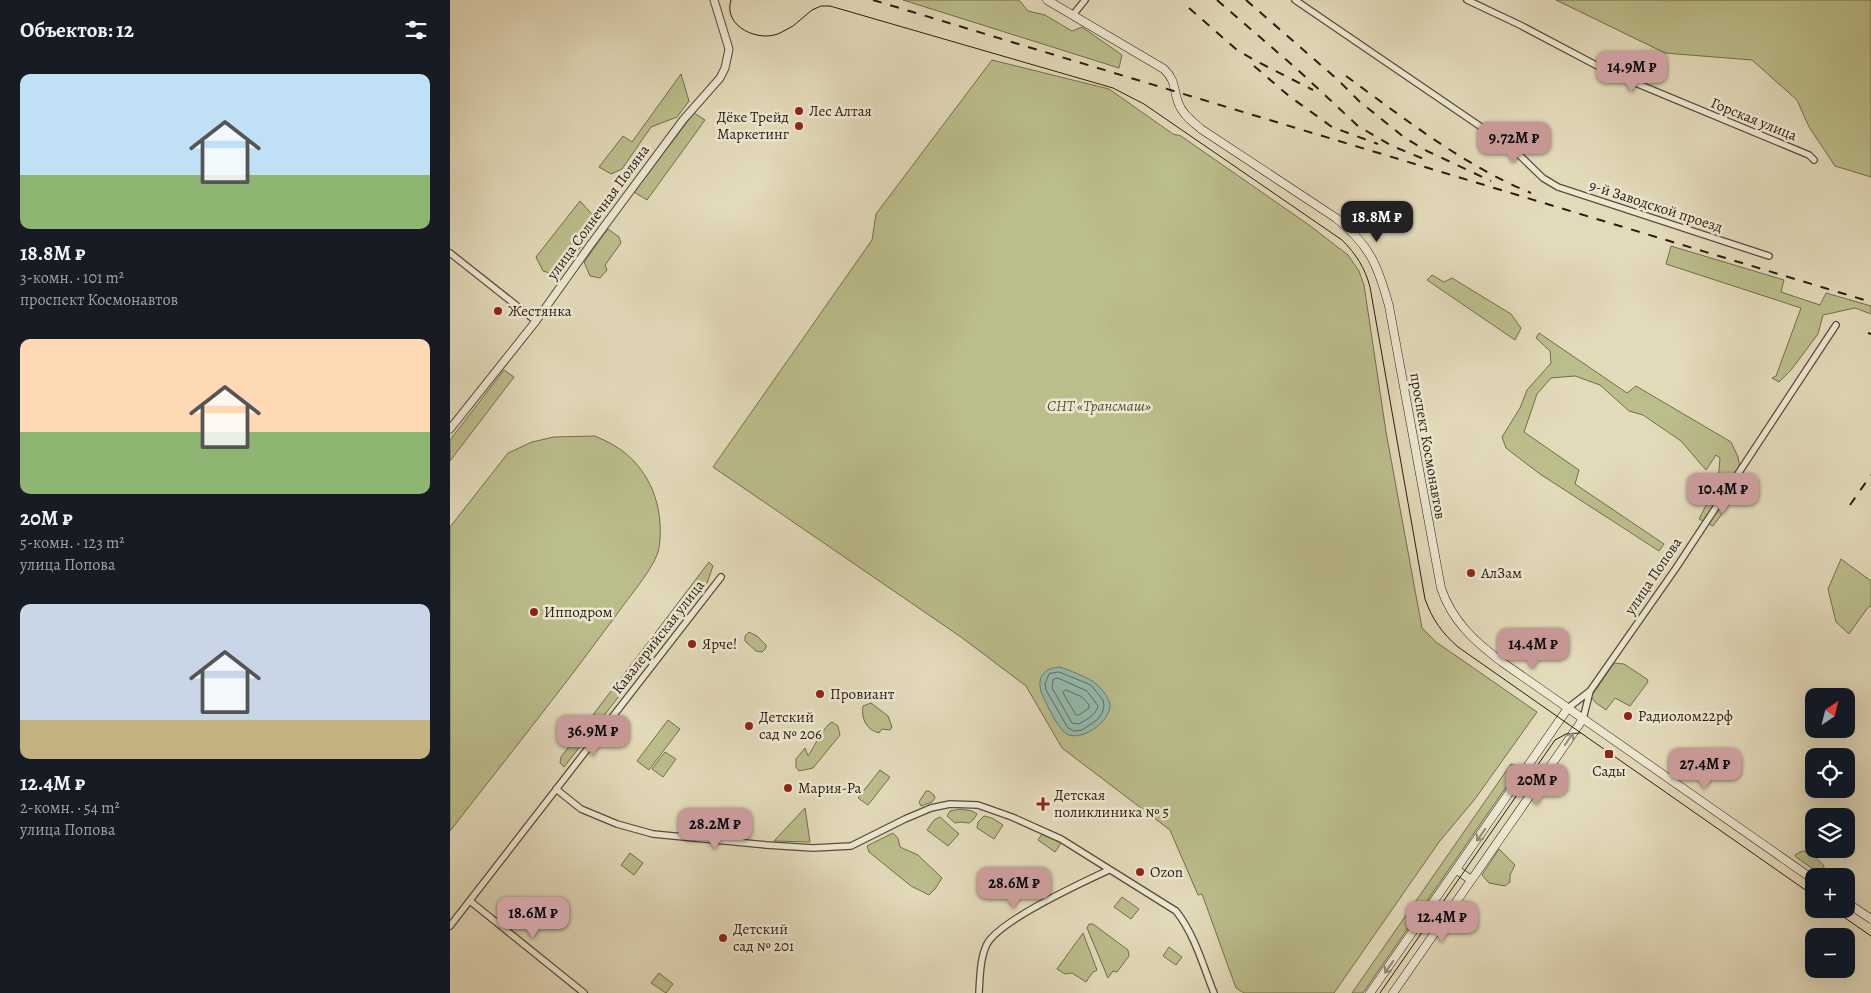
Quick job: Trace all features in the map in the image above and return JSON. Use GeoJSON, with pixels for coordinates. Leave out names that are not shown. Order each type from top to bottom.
{"type":"FeatureCollection","features":[{"type":"Feature","properties":{"kind":"main road","name":"проспект Космонавтов"},"geometry":{"type":"LineString","coordinates":[[1048,0],[1164,69],[1171,75],[1175,83],[1178,101],[1187,118],[1350,228],[1367,248],[1380,274],[1389,306],[1444,598],[1458,621],[1476,641],[1502,662],[1805,874]]}},
{"type":"Feature","properties":{"kind":"main road","name":"улица Попова"},"geometry":{"type":"LineString","coordinates":[[1370,993],[1568,708]]}},
{"type":"Feature","properties":{"kind":"main road","name":"улица Попова"},"geometry":{"type":"LineString","coordinates":[[1393,993],[1583,719]]}},
{"type":"Feature","properties":{"kind":"main road"},"geometry":{"type":"LineString","coordinates":[[1457,870],[1472,880]]}},
{"type":"Feature","properties":{"kind":"main road"},"geometry":{"type":"LineString","coordinates":[[1855,908],[1871,919]]}},
{"type":"Feature","properties":{"kind":"street","name":"улица Солнечная Поляна"},"geometry":{"type":"LineString","coordinates":[[450,429],[536,321],[683,120],[720,78],[725,68],[729,49],[714,0]]}},
{"type":"Feature","properties":{"kind":"street"},"geometry":{"type":"LineString","coordinates":[[1073,15],[1085,0]]}},
{"type":"Feature","properties":{"kind":"street","name":"9-й Заводской проезд"},"geometry":{"type":"LineString","coordinates":[[1295,0],[1512,148],[1543,178],[1558,187],[1769,256]]}},
{"type":"Feature","properties":{"kind":"street","name":"Горская улица"},"geometry":{"type":"LineString","coordinates":[[1467,0],[1520,25],[1608,72],[1810,155],[1814,160]]}},
{"type":"Feature","properties":{"kind":"street"},"geometry":{"type":"LineString","coordinates":[[450,253],[536,321]]}},
{"type":"Feature","properties":{"kind":"street","name":"улица Попова"},"geometry":{"type":"LineString","coordinates":[[1568,708],[1590,691],[1676,568],[1836,325]]}},
{"type":"Feature","properties":{"kind":"street","name":"Кавалерийская улица"},"geometry":{"type":"LineString","coordinates":[[450,926],[721,577]]}},
{"type":"Feature","properties":{"kind":"street","name":"улица Попова"},"geometry":{"type":"LineString","coordinates":[[1583,719],[1590,691]]}},
{"type":"Feature","properties":{"kind":"street"},"geometry":{"type":"LineString","coordinates":[[556,789],[581,809],[618,824],[652,834],[814,848],[851,846],[931,808],[950,804],[978,806],[1061,839],[1176,911],[1191,936],[1214,993]]}},
{"type":"Feature","properties":{"kind":"street"},"geometry":{"type":"LineString","coordinates":[[979,993],[985,950],[988,942],[998,931],[1063,892],[1109,870]]}},
{"type":"Feature","properties":{"kind":"street"},"geometry":{"type":"LineString","coordinates":[[470,900],[584,993]]}},
{"type":"Feature","properties":{"kind":"green space"},"geometry":{"type":"Polygon","coordinates":[[[903,0],[1019,0],[1028,11],[1045,15],[1072,31],[1082,27],[1122,55],[1119,68],[903,0]]]}},
{"type":"Feature","properties":{"kind":"green space"},"geometry":{"type":"Polygon","coordinates":[[[1556,0],[1871,0],[1871,177],[1835,166],[1809,127],[1797,100],[1752,60],[1665,53],[1556,0]]]}},
{"type":"Feature","properties":{"kind":"green space","name":"СНТ «Трансмаш»"},"geometry":{"type":"Polygon","coordinates":[[[992,60],[1109,89],[1173,134],[1181,136],[1309,225],[1348,255],[1359,271],[1364,285],[1386,432],[1422,628],[1436,642],[1537,712],[1475,799],[1439,842],[1334,993],[1244,993],[1236,988],[1202,894],[1198,895],[1170,830],[1062,748],[1026,686],[961,637],[713,467],[872,240],[876,214],[992,60]]]}},
{"type":"Feature","properties":{"kind":"green space"},"geometry":{"type":"Polygon","coordinates":[[[681,74],[689,101],[677,117],[651,127],[622,169],[611,174],[599,167],[623,136],[632,142],[681,74]]]}},
{"type":"Feature","properties":{"kind":"green space"},"geometry":{"type":"Polygon","coordinates":[[[694,113],[705,120],[647,200],[634,192],[694,113]]]}},
{"type":"Feature","properties":{"kind":"green space"},"geometry":{"type":"Polygon","coordinates":[[[580,201],[599,222],[559,276],[543,271],[536,257],[580,201]]]}},
{"type":"Feature","properties":{"kind":"green space"},"geometry":{"type":"Polygon","coordinates":[[[608,229],[619,237],[621,243],[605,265],[607,270],[600,278],[590,276],[584,262],[608,229]]]}},
{"type":"Feature","properties":{"kind":"green space"},"geometry":{"type":"Polygon","coordinates":[[[1671,246],[1784,280],[1781,292],[1820,305],[1826,293],[1871,306],[1871,314],[1855,308],[1823,315],[1818,334],[1791,370],[1779,382],[1772,378],[1776,376],[1801,308],[1666,264],[1671,246]]]}},
{"type":"Feature","properties":{"kind":"green space"},"geometry":{"type":"Polygon","coordinates":[[[1432,275],[1444,282],[1452,278],[1511,314],[1521,328],[1515,340],[1427,280],[1432,275]]]}},
{"type":"Feature","properties":{"kind":"green space"},"geometry":{"type":"Polygon","coordinates":[[[1539,333],[1627,393],[1636,386],[1731,442],[1738,457],[1743,486],[1713,526],[1699,519],[1718,482],[1720,458],[1716,455],[1706,470],[1681,441],[1643,415],[1629,411],[1600,385],[1575,376],[1551,378],[1537,394],[1524,432],[1579,470],[1575,484],[1664,544],[1659,551],[1540,474],[1506,448],[1502,437],[1520,408],[1527,390],[1551,363],[1550,351],[1536,338],[1539,333]]]}},
{"type":"Feature","properties":{"kind":"green space"},"geometry":{"type":"Polygon","coordinates":[[[504,370],[514,377],[450,461],[450,440],[504,370]]]}},
{"type":"Feature","properties":{"kind":"green space","name":"Ипподром"},"geometry":{"type":"Polygon","coordinates":[[[595,436],[627,455],[646,477],[657,504],[660,518],[657,555],[641,582],[597,642],[450,831],[450,527],[508,453],[532,442],[554,437],[595,436]]]}},
{"type":"Feature","properties":{"kind":"green space"},"geometry":{"type":"Polygon","coordinates":[[[1841,559],[1871,581],[1871,607],[1869,606],[1849,634],[1836,622],[1828,589],[1841,559]]]}},
{"type":"Feature","properties":{"kind":"green space"},"geometry":{"type":"Polygon","coordinates":[[[709,562],[713,566],[707,583],[564,767],[560,763],[561,757],[709,562]]]}},
{"type":"Feature","properties":{"kind":"green space"},"geometry":{"type":"Polygon","coordinates":[[[749,632],[757,636],[766,645],[762,652],[756,651],[745,641],[745,636],[749,632]]]}},
{"type":"Feature","properties":{"kind":"green space"},"geometry":{"type":"Polygon","coordinates":[[[1614,663],[1624,664],[1647,679],[1648,682],[1630,706],[1615,698],[1606,710],[1591,697],[1614,663]]]}},
{"type":"Feature","properties":{"kind":"green space"},"geometry":{"type":"Polygon","coordinates":[[[871,703],[888,716],[892,727],[890,730],[882,729],[879,733],[865,723],[863,706],[871,703]]]}},
{"type":"Feature","properties":{"kind":"green space"},"geometry":{"type":"Polygon","coordinates":[[[668,720],[680,729],[649,770],[637,761],[668,720]]]}},
{"type":"Feature","properties":{"kind":"green space"},"geometry":{"type":"Polygon","coordinates":[[[832,722],[838,726],[840,735],[813,768],[799,771],[796,767],[796,759],[805,748],[808,756],[822,732],[832,722]]]}},
{"type":"Feature","properties":{"kind":"green space"},"geometry":{"type":"Polygon","coordinates":[[[665,752],[676,759],[663,777],[652,769],[665,752]]]}},
{"type":"Feature","properties":{"kind":"green space"},"geometry":{"type":"Polygon","coordinates":[[[1511,764],[1518,766],[1513,777],[1363,993],[1352,993],[1511,764]]]}},
{"type":"Feature","properties":{"kind":"green space"},"geometry":{"type":"Polygon","coordinates":[[[880,770],[890,777],[868,805],[858,798],[880,770]]]}},
{"type":"Feature","properties":{"kind":"green space"},"geometry":{"type":"Polygon","coordinates":[[[926,791],[929,791],[935,798],[932,802],[921,806],[919,802],[926,791]]]}},
{"type":"Feature","properties":{"kind":"green space"},"geometry":{"type":"Polygon","coordinates":[[[805,808],[810,842],[774,841],[805,808]]]}},
{"type":"Feature","properties":{"kind":"green space"},"geometry":{"type":"Polygon","coordinates":[[[960,809],[977,814],[969,823],[955,823],[947,816],[950,811],[960,809]]]}},
{"type":"Feature","properties":{"kind":"green space"},"geometry":{"type":"Polygon","coordinates":[[[984,816],[992,818],[1003,825],[994,839],[977,828],[978,822],[984,816]]]}},
{"type":"Feature","properties":{"kind":"green space"},"geometry":{"type":"Polygon","coordinates":[[[940,817],[959,834],[948,846],[927,830],[934,820],[940,817]]]}},
{"type":"Feature","properties":{"kind":"green space"},"geometry":{"type":"Polygon","coordinates":[[[893,833],[898,838],[900,847],[918,855],[942,878],[929,895],[911,886],[869,852],[867,846],[893,833]]]}},
{"type":"Feature","properties":{"kind":"green space"},"geometry":{"type":"Polygon","coordinates":[[[1042,834],[1061,843],[1055,852],[1038,840],[1042,834]]]}},
{"type":"Feature","properties":{"kind":"green space"},"geometry":{"type":"Polygon","coordinates":[[[1499,849],[1515,865],[1510,875],[1510,882],[1505,886],[1489,883],[1482,875],[1499,849]]]}},
{"type":"Feature","properties":{"kind":"green space"},"geometry":{"type":"Polygon","coordinates":[[[1805,851],[1805,858],[1816,858],[1824,868],[1812,868],[1795,855],[1805,851]]]}},
{"type":"Feature","properties":{"kind":"green space"},"geometry":{"type":"Polygon","coordinates":[[[630,853],[643,863],[634,875],[621,865],[630,853]]]}},
{"type":"Feature","properties":{"kind":"green space"},"geometry":{"type":"Polygon","coordinates":[[[1122,897],[1139,909],[1131,919],[1114,907],[1122,897]]]}},
{"type":"Feature","properties":{"kind":"green space"},"geometry":{"type":"Polygon","coordinates":[[[1089,924],[1093,924],[1128,950],[1129,956],[1117,972],[1113,971],[1108,978],[1087,928],[1089,924]]]}},
{"type":"Feature","properties":{"kind":"green space"},"geometry":{"type":"Polygon","coordinates":[[[1083,933],[1097,970],[1092,973],[1086,982],[1072,973],[1065,974],[1057,969],[1083,933]]]}},
{"type":"Feature","properties":{"kind":"green space"},"geometry":{"type":"Polygon","coordinates":[[[1169,947],[1182,957],[1176,965],[1163,956],[1169,947]]]}},
{"type":"Feature","properties":{"kind":"green space"},"geometry":{"type":"Polygon","coordinates":[[[659,973],[673,984],[666,993],[651,983],[659,973]]]}},
{"type":"Feature","properties":{"kind":"water"},"geometry":{"type":"Polygon","coordinates":[[[1060,667],[1092,681],[1102,690],[1109,702],[1109,712],[1105,718],[1093,730],[1085,734],[1077,736],[1064,732],[1054,718],[1041,692],[1040,681],[1043,674],[1050,669],[1060,667]]]}},
{"type":"Feature","properties":{"kind":"tram line"},"geometry":{"type":"LineString","coordinates":[[731,0],[730,10],[732,18],[737,25],[753,34],[772,36],[793,26],[812,10],[821,6],[830,6],[1113,88],[1144,104],[1342,240],[1359,262],[1370,287],[1425,599],[1438,625],[1458,647],[1805,890]]}},
{"type":"Feature","properties":{"kind":"tram line"},"geometry":{"type":"LineString","coordinates":[[1380,993],[1555,740],[1566,734],[1580,733]]}},
{"type":"Feature","properties":{"kind":"tram line"},"geometry":{"type":"LineString","coordinates":[[1845,918],[1871,936]]}},
{"type":"Feature","properties":{"kind":"railway"},"geometry":{"type":"LineString","coordinates":[[873,0],[1871,302]]}},
{"type":"Feature","properties":{"kind":"railway"},"geometry":{"type":"LineString","coordinates":[[1217,0],[1298,70],[1358,126],[1392,146],[1424,159]]}},
{"type":"Feature","properties":{"kind":"railway"},"geometry":{"type":"LineString","coordinates":[[1246,0],[1338,80],[1359,101],[1405,138],[1427,151],[1491,181]]}},
{"type":"Feature","properties":{"kind":"railway"},"geometry":{"type":"LineString","coordinates":[[1189,8],[1237,50],[1313,90]]}},
{"type":"Feature","properties":{"kind":"railway"},"geometry":{"type":"LineString","coordinates":[[1254,66],[1289,96],[1332,127],[1378,144]]}},
{"type":"Feature","properties":{"kind":"railway"},"geometry":{"type":"LineString","coordinates":[[1346,76],[1458,155],[1506,182],[1531,193]]}},
{"type":"Feature","properties":{"kind":"railway"},"geometry":{"type":"LineString","coordinates":[[1850,505],[1871,475]]}},
{"type":"Feature","properties":{"kind":"place","name":"Лес Алтая"},"geometry":{"type":"Point","coordinates":[799,111]}},
{"type":"Feature","properties":{"kind":"place","name":"Дёке Трейд Маркетинг"},"geometry":{"type":"Point","coordinates":[799,126]}},
{"type":"Feature","properties":{"kind":"place","name":"Жестянка"},"geometry":{"type":"Point","coordinates":[498,311]}},
{"type":"Feature","properties":{"kind":"place","name":"АлЗам"},"geometry":{"type":"Point","coordinates":[1471,573]}},
{"type":"Feature","properties":{"kind":"place","name":"Ипподром"},"geometry":{"type":"Point","coordinates":[534,612]}},
{"type":"Feature","properties":{"kind":"place","name":"Ярче!"},"geometry":{"type":"Point","coordinates":[692,644]}},
{"type":"Feature","properties":{"kind":"place","name":"Провиант"},"geometry":{"type":"Point","coordinates":[820,694]}},
{"type":"Feature","properties":{"kind":"place","name":"Радиолом22рф"},"geometry":{"type":"Point","coordinates":[1628,716]}},
{"type":"Feature","properties":{"kind":"place","name":"Детский сад № 206"},"geometry":{"type":"Point","coordinates":[749,726]}},
{"type":"Feature","properties":{"kind":"place","name":"Сады"},"geometry":{"type":"Point","coordinates":[1609,754]}},
{"type":"Feature","properties":{"kind":"place","name":"Мария-Ра"},"geometry":{"type":"Point","coordinates":[788,788]}},
{"type":"Feature","properties":{"kind":"place","name":"Детская поликлиника № 5"},"geometry":{"type":"Point","coordinates":[1043,804]}},
{"type":"Feature","properties":{"kind":"place","name":"Ozon"},"geometry":{"type":"Point","coordinates":[1140,872]}},
{"type":"Feature","properties":{"kind":"place","name":"Детский сад № 201"},"geometry":{"type":"Point","coordinates":[723,938]}}]}
